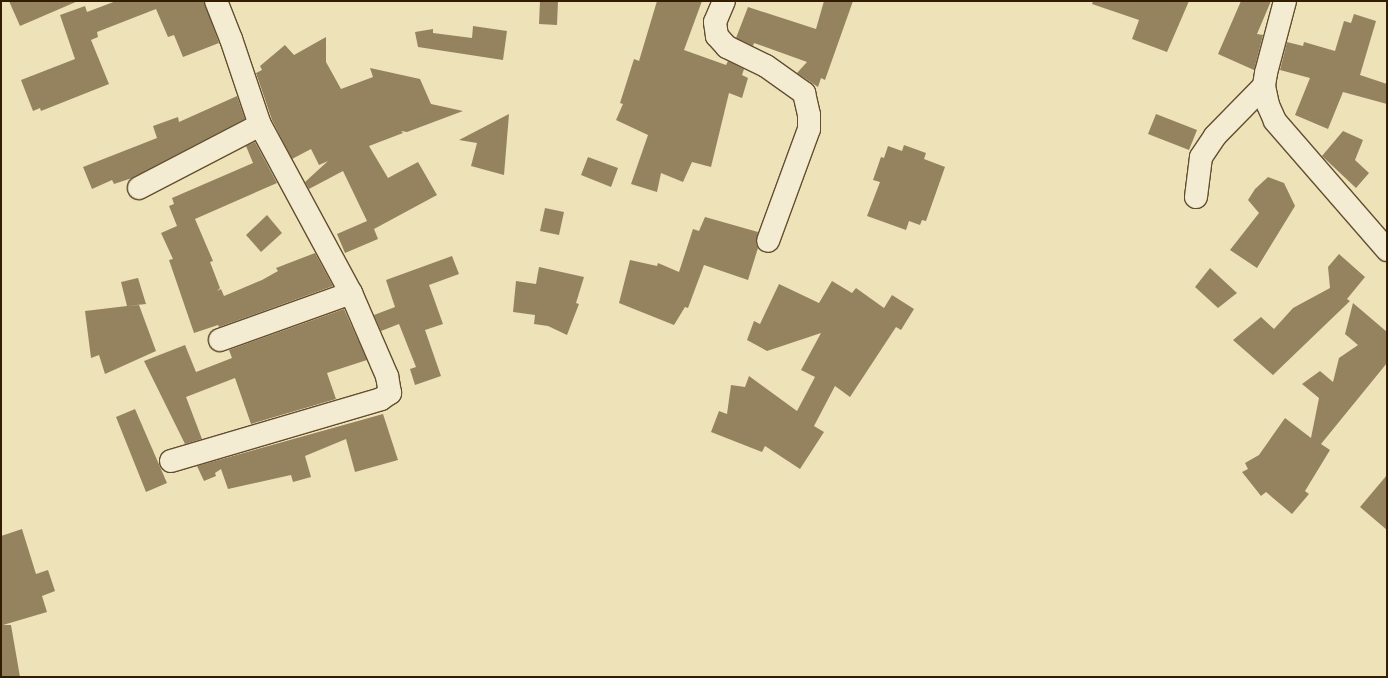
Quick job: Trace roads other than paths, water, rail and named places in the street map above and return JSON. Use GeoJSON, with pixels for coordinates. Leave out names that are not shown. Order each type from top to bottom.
{"type":"FeatureCollection","features":[{"type":"Feature","properties":{"kind":"street"},"geometry":{"type":"LineString","coordinates":[[171,461],[381,399],[390,393],[387,376],[351,293],[260,125],[232,39],[216,1]]}},
{"type":"Feature","properties":{"kind":"street"},"geometry":{"type":"LineString","coordinates":[[724,1],[715,22],[717,36],[727,47],[766,66],[804,93],[809,114],[809,129],[768,241]]}},
{"type":"Feature","properties":{"kind":"street"},"geometry":{"type":"LineString","coordinates":[[1285,1],[1264,86],[1268,105],[1275,121],[1387,250]]}},
{"type":"Feature","properties":{"kind":"street"},"geometry":{"type":"LineString","coordinates":[[1196,197],[1201,157],[1215,136],[1264,86]]}},
{"type":"Feature","properties":{"kind":"street"},"geometry":{"type":"LineString","coordinates":[[139,188],[260,125]]}},
{"type":"Feature","properties":{"kind":"street"},"geometry":{"type":"LineString","coordinates":[[220,340],[351,293]]}}]}
